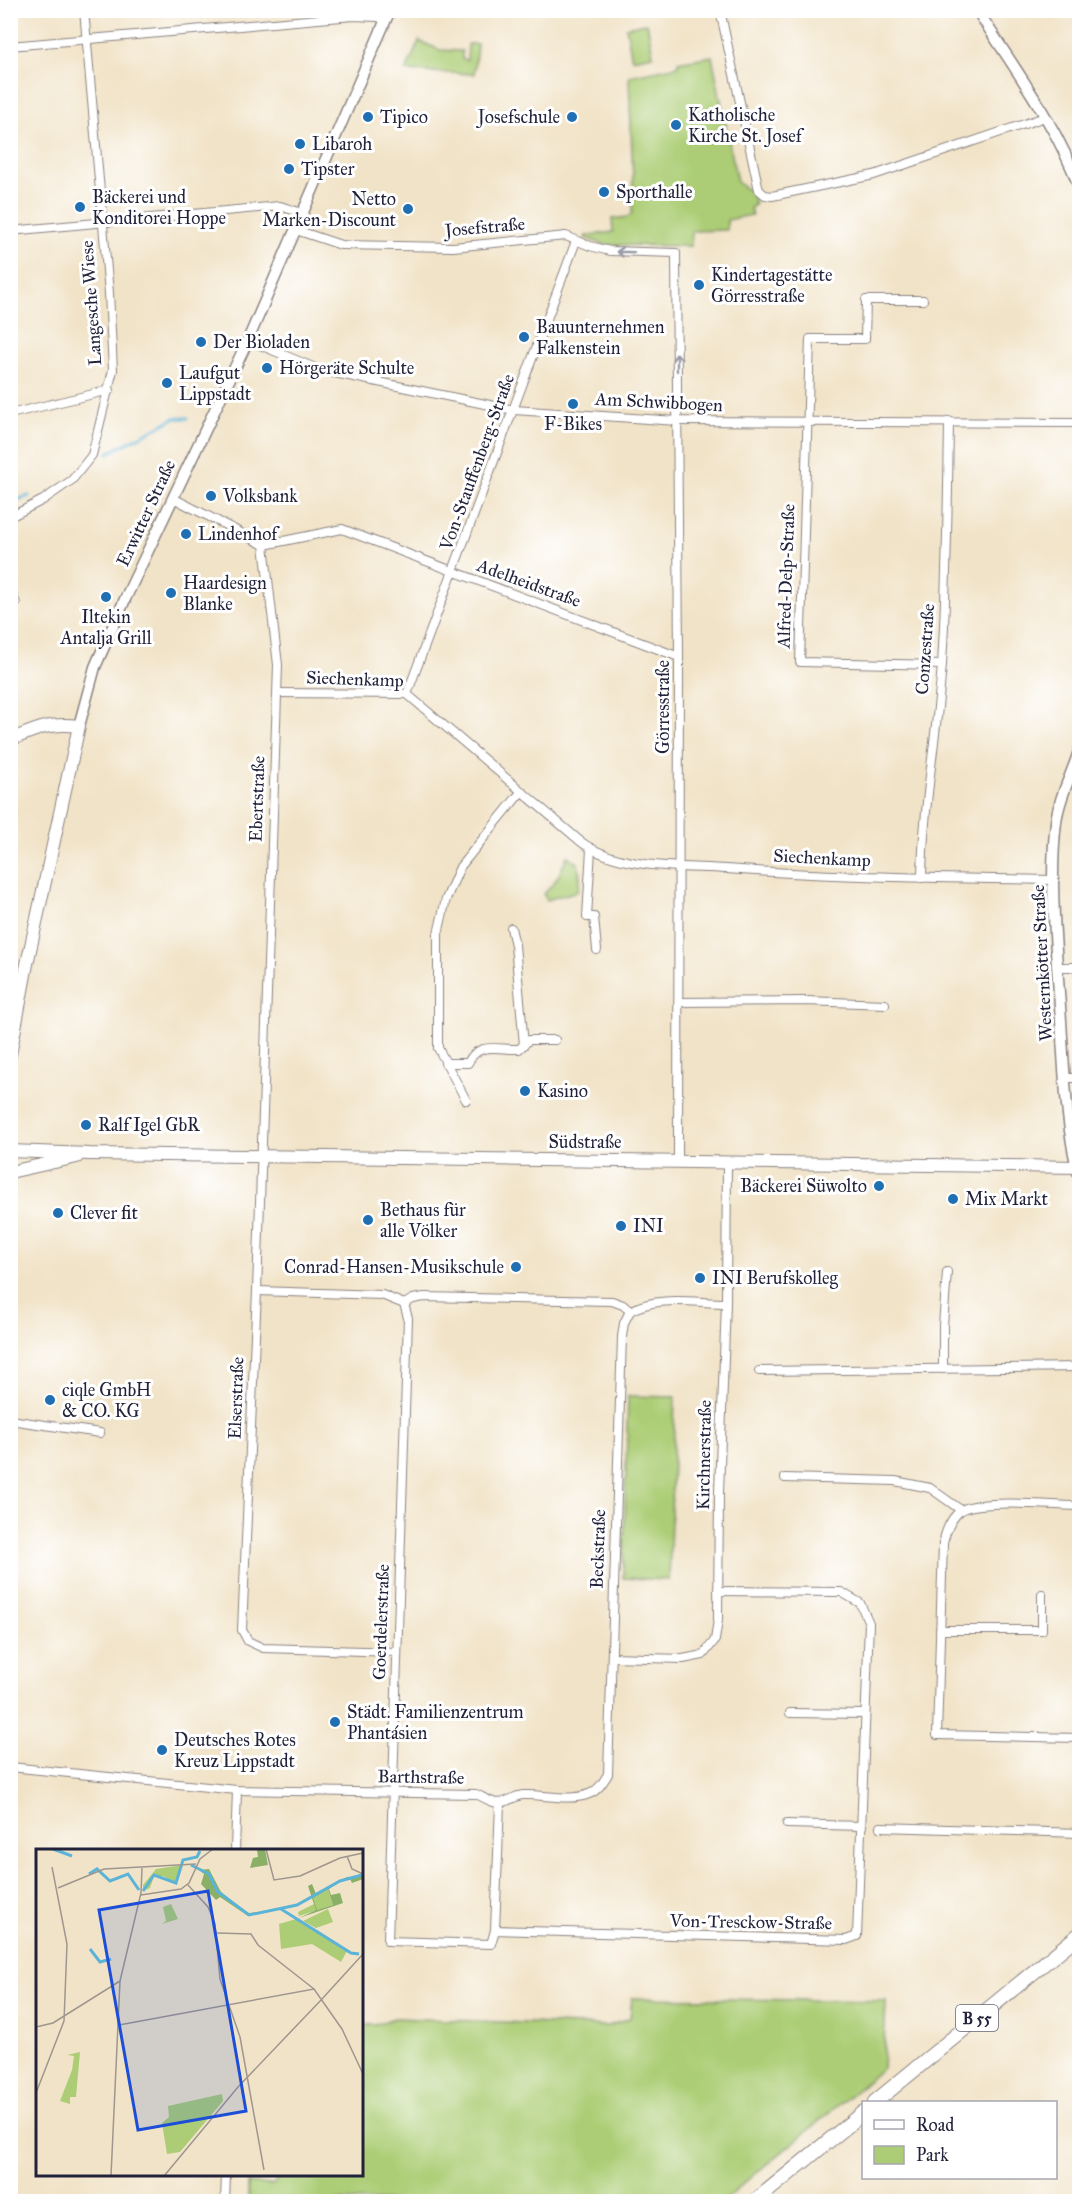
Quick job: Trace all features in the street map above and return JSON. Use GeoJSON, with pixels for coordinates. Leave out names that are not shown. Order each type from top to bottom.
{"type":"FeatureCollection","features":[{"type":"Feature","properties":{"kind":"main road"},"geometry":{"type":"LineString","coordinates":[[10,740],[42,727],[59,724],[79,726]]}},
{"type":"Feature","properties":{"kind":"main road","name":"Erwitter Straße"},"geometry":{"type":"LineString","coordinates":[[10,1055],[27,964],[79,726]]}},
{"type":"Feature","properties":{"kind":"main road","name":"Südstraße"},"geometry":{"type":"LineString","coordinates":[[10,1151],[90,1154],[727,1161],[1078,1171]]}},
{"type":"Feature","properties":{"kind":"main road","name":"Südstraße"},"geometry":{"type":"LineString","coordinates":[[10,1172],[90,1154]]}},
{"type":"Feature","properties":{"kind":"main road","name":"B 55"},"geometry":{"type":"LineString","coordinates":[[876,2101],[1080,1934]]}},
{"type":"Feature","properties":{"kind":"main road"},"geometry":{"type":"LineString","coordinates":[[754,2202],[862,2114]]}},
{"type":"Feature","properties":{"kind":"street","name":"Langesche Wiese"},"geometry":{"type":"LineString","coordinates":[[10,517],[43,500],[72,480],[93,455],[113,370],[84,10]]}},
{"type":"Feature","properties":{"kind":"street"},"geometry":{"type":"LineString","coordinates":[[720,10],[759,189],[765,195],[772,196],[874,175],[1045,117]]}},
{"type":"Feature","properties":{"kind":"street"},"geometry":{"type":"LineString","coordinates":[[977,10],[1045,117],[1080,189]]}},
{"type":"Feature","properties":{"kind":"street"},"geometry":{"type":"LineString","coordinates":[[10,46],[353,16],[388,15]]}},
{"type":"Feature","properties":{"kind":"street","name":"Erwitter Straße"},"geometry":{"type":"LineString","coordinates":[[79,726],[95,667],[248,340],[388,15]]}},
{"type":"Feature","properties":{"kind":"street"},"geometry":{"type":"LineString","coordinates":[[10,231],[280,206],[302,213]]}},
{"type":"Feature","properties":{"kind":"street","name":"Josefstraße"},"geometry":{"type":"LineString","coordinates":[[296,230],[342,245],[453,247],[566,236],[610,251],[676,253]]}},
{"type":"Feature","properties":{"kind":"street","name":"Von-Stauffenberg-Straße"},"geometry":{"type":"LineString","coordinates":[[407,694],[576,241]]}},
{"type":"Feature","properties":{"kind":"street","name":"Görresstraße"},"geometry":{"type":"LineString","coordinates":[[676,253],[679,657],[678,1161]]}},
{"type":"Feature","properties":{"kind":"street"},"geometry":{"type":"LineString","coordinates":[[807,421],[810,339],[865,339],[866,300],[923,300]]}},
{"type":"Feature","properties":{"kind":"street","name":"Am Schwibbogen"},"geometry":{"type":"LineString","coordinates":[[248,340],[320,370],[514,410],[677,421],[1080,423]]}},
{"type":"Feature","properties":{"kind":"street"},"geometry":{"type":"LineString","coordinates":[[10,414],[110,390]]}},
{"type":"Feature","properties":{"kind":"street","name":"Alfred-Delp-Straße"},"geometry":{"type":"LineString","coordinates":[[807,421],[800,662],[942,665]]}},
{"type":"Feature","properties":{"kind":"street","name":"Conzestraße"},"geometry":{"type":"LineString","coordinates":[[922,879],[923,834],[942,665],[949,421]]}},
{"type":"Feature","properties":{"kind":"street"},"geometry":{"type":"LineString","coordinates":[[173,498],[264,545]]}},
{"type":"Feature","properties":{"kind":"street","name":"Adelheidstraße"},"geometry":{"type":"LineString","coordinates":[[264,545],[342,529],[679,657]]}},
{"type":"Feature","properties":{"kind":"street","name":"Ebertstraße"},"geometry":{"type":"LineString","coordinates":[[261,1156],[278,693],[278,664],[264,545]]}},
{"type":"Feature","properties":{"kind":"street"},"geometry":{"type":"LineString","coordinates":[[10,590],[16,603]]}},
{"type":"Feature","properties":{"kind":"street","name":"Siechenkamp"},"geometry":{"type":"LineString","coordinates":[[278,693],[407,694],[521,792],[591,849],[604,855],[639,863],[800,874],[922,879],[1054,880]]}},
{"type":"Feature","properties":{"kind":"street","name":"Westernkötter Straße"},"geometry":{"type":"LineString","coordinates":[[1078,1171],[1066,1078],[1054,880],[1056,822],[1061,799],[1080,748]]}},
{"type":"Feature","properties":{"kind":"street"},"geometry":{"type":"LineString","coordinates":[[466,1100],[438,1048],[436,1032],[438,934],[446,899],[460,867],[521,792]]}},
{"type":"Feature","properties":{"kind":"street"},"geometry":{"type":"LineString","coordinates":[[591,849],[587,917],[594,918],[597,950]]}},
{"type":"Feature","properties":{"kind":"street"},"geometry":{"type":"LineString","coordinates":[[510,928],[515,945],[524,1045]]}},
{"type":"Feature","properties":{"kind":"street"},"geometry":{"type":"LineString","coordinates":[[1058,967],[1080,967]]}},
{"type":"Feature","properties":{"kind":"street"},"geometry":{"type":"LineString","coordinates":[[678,1002],[806,1001],[885,1004]]}},
{"type":"Feature","properties":{"kind":"street"},"geometry":{"type":"LineString","coordinates":[[445,1063],[468,1063],[472,1054],[479,1048],[515,1049],[529,1040],[555,1040]]}},
{"type":"Feature","properties":{"kind":"street"},"geometry":{"type":"LineString","coordinates":[[1066,1078],[1080,1078]]}},
{"type":"Feature","properties":{"kind":"street","name":"Elserstraße"},"geometry":{"type":"LineString","coordinates":[[261,1156],[242,1630],[248,1641],[263,1648],[396,1652]]}},
{"type":"Feature","properties":{"kind":"street","name":"Kirchnerstraße"},"geometry":{"type":"LineString","coordinates":[[612,1657],[683,1659],[703,1654],[715,1640],[726,1303],[727,1161]]}},
{"type":"Feature","properties":{"kind":"street"},"geometry":{"type":"LineString","coordinates":[[943,1369],[947,1272]]}},
{"type":"Feature","properties":{"kind":"street"},"geometry":{"type":"LineString","coordinates":[[257,1291],[382,1295],[404,1304],[424,1297],[612,1301],[623,1305],[630,1311],[653,1302],[726,1303]]}},
{"type":"Feature","properties":{"kind":"street","name":"Goerdelerstraße"},"geometry":{"type":"LineString","coordinates":[[404,1304],[408,1318],[388,1941],[491,1944],[495,1930]]}},
{"type":"Feature","properties":{"kind":"street","name":"Beckstraße"},"geometry":{"type":"LineString","coordinates":[[500,1803],[521,1795],[577,1797],[591,1794],[608,1774],[622,1337],[624,1323],[630,1311]]}},
{"type":"Feature","properties":{"kind":"street"},"geometry":{"type":"LineString","coordinates":[[759,1371],[1080,1367]]}},
{"type":"Feature","properties":{"kind":"street"},"geometry":{"type":"LineString","coordinates":[[10,1420],[100,1433]]}},
{"type":"Feature","properties":{"kind":"street"},"geometry":{"type":"LineString","coordinates":[[785,1478],[894,1481],[930,1488],[961,1510]]}},
{"type":"Feature","properties":{"kind":"street"},"geometry":{"type":"LineString","coordinates":[[1080,1506],[977,1504],[961,1510],[947,1527],[944,1543],[937,1734],[1080,1738]]}},
{"type":"Feature","properties":{"kind":"street","name":"Von-Tresckow-Straße"},"geometry":{"type":"LineString","coordinates":[[495,1930],[606,1935],[846,1940],[857,1936],[869,1623],[860,1603],[841,1592],[718,1591]]}},
{"type":"Feature","properties":{"kind":"street"},"geometry":{"type":"LineString","coordinates":[[940,1630],[1042,1630],[1042,1594]]}},
{"type":"Feature","properties":{"kind":"street"},"geometry":{"type":"LineString","coordinates":[[790,1713],[865,1714]]}},
{"type":"Feature","properties":{"kind":"street","name":"Barthstraße"},"geometry":{"type":"LineString","coordinates":[[10,1767],[237,1790],[476,1794],[500,1803]]}},
{"type":"Feature","properties":{"kind":"street"},"geometry":{"type":"LineString","coordinates":[[235,1849],[237,1790]]}},
{"type":"Feature","properties":{"kind":"street"},"geometry":{"type":"LineString","coordinates":[[495,1930],[500,1803]]}},
{"type":"Feature","properties":{"kind":"street"},"geometry":{"type":"LineString","coordinates":[[787,1824],[862,1826]]}},
{"type":"Feature","properties":{"kind":"street"},"geometry":{"type":"LineString","coordinates":[[880,1827],[1080,1833]]}},
{"type":"Feature","properties":{"kind":"street"},"geometry":{"type":"LineString","coordinates":[[225,2202],[226,2176]]}},
{"type":"Feature","properties":{"kind":"green space"},"geometry":{"type":"Polygon","coordinates":[[[647,23],[653,55],[632,59],[626,27],[647,23]]]}},
{"type":"Feature","properties":{"kind":"green space"},"geometry":{"type":"Polygon","coordinates":[[[419,41],[440,50],[462,51],[462,59],[467,60],[468,44],[477,44],[474,74],[406,71],[419,41]]]}},
{"type":"Feature","properties":{"kind":"green space"},"geometry":{"type":"Polygon","coordinates":[[[712,56],[737,182],[752,193],[755,205],[750,208],[752,215],[727,220],[727,230],[692,231],[691,246],[605,245],[585,238],[613,232],[612,219],[628,217],[632,213],[629,76],[678,66],[678,62],[712,56]]]}},
{"type":"Feature","properties":{"kind":"green space"},"geometry":{"type":"Polygon","coordinates":[[[567,856],[578,863],[580,877],[578,891],[547,900],[543,894],[558,877],[567,856]]]}},
{"type":"Feature","properties":{"kind":"green space"},"geometry":{"type":"Polygon","coordinates":[[[628,1396],[675,1397],[669,1580],[623,1578],[628,1396]]]}},
{"type":"Feature","properties":{"kind":"green space"},"geometry":{"type":"Polygon","coordinates":[[[632,1998],[886,2001],[883,2068],[723,2201],[248,2201],[248,2183],[272,2185],[282,2176],[363,2176],[363,2025],[375,2025],[394,2018],[608,2026],[630,2018],[632,1998]]]}},
{"type":"Feature","properties":{"kind":"waterway"},"geometry":{"type":"LineString","coordinates":[[108,453],[175,418],[188,418]]}},
{"type":"Feature","properties":{"kind":"waterway"},"geometry":{"type":"LineString","coordinates":[[10,502],[29,496]]}},
{"type":"Feature","properties":{"kind":"place","name":"Tipico"},"geometry":{"type":"Point","coordinates":[368,117]}},
{"type":"Feature","properties":{"kind":"place","name":"Josefschule"},"geometry":{"type":"Point","coordinates":[572,117]}},
{"type":"Feature","properties":{"kind":"place","name":"Katholische Kirche St. Josef"},"geometry":{"type":"Point","coordinates":[676,125]}},
{"type":"Feature","properties":{"kind":"place","name":"Libaroh"},"geometry":{"type":"Point","coordinates":[300,144]}},
{"type":"Feature","properties":{"kind":"place","name":"Tipster"},"geometry":{"type":"Point","coordinates":[289,169]}},
{"type":"Feature","properties":{"kind":"place","name":"Sporthalle"},"geometry":{"type":"Point","coordinates":[604,192]}},
{"type":"Feature","properties":{"kind":"place","name":"Bäckerei und Konditorei Hoppe"},"geometry":{"type":"Point","coordinates":[80,207]}},
{"type":"Feature","properties":{"kind":"place","name":"Netto Marken-Discount"},"geometry":{"type":"Point","coordinates":[408,209]}},
{"type":"Feature","properties":{"kind":"place","name":"Kindertagestätte Görresstraße"},"geometry":{"type":"Point","coordinates":[699,285]}},
{"type":"Feature","properties":{"kind":"place","name":"Bauunternehmen Falkenstein"},"geometry":{"type":"Point","coordinates":[524,337]}},
{"type":"Feature","properties":{"kind":"place","name":"Der Bioladen"},"geometry":{"type":"Point","coordinates":[201,342]}},
{"type":"Feature","properties":{"kind":"place","name":"Hörgeräte Schulte"},"geometry":{"type":"Point","coordinates":[267,368]}},
{"type":"Feature","properties":{"kind":"place","name":"Laufgut Lippstadt"},"geometry":{"type":"Point","coordinates":[167,383]}},
{"type":"Feature","properties":{"kind":"place","name":"F-Bikes"},"geometry":{"type":"Point","coordinates":[573,404]}},
{"type":"Feature","properties":{"kind":"place","name":"Volksbank"},"geometry":{"type":"Point","coordinates":[211,496]}},
{"type":"Feature","properties":{"kind":"place","name":"Lindenhof"},"geometry":{"type":"Point","coordinates":[186,534]}},
{"type":"Feature","properties":{"kind":"place","name":"Haardesign Blanke"},"geometry":{"type":"Point","coordinates":[171,593]}},
{"type":"Feature","properties":{"kind":"place","name":"Iltekin Antalja Grill"},"geometry":{"type":"Point","coordinates":[106,597]}},
{"type":"Feature","properties":{"kind":"place","name":"Kasino"},"geometry":{"type":"Point","coordinates":[525,1091]}},
{"type":"Feature","properties":{"kind":"place","name":"Ralf Igel GbR"},"geometry":{"type":"Point","coordinates":[86,1125]}},
{"type":"Feature","properties":{"kind":"place","name":"Bäckerei Süwolto"},"geometry":{"type":"Point","coordinates":[879,1186]}},
{"type":"Feature","properties":{"kind":"place","name":"Mix Markt"},"geometry":{"type":"Point","coordinates":[953,1199]}},
{"type":"Feature","properties":{"kind":"place","name":"Clever fit"},"geometry":{"type":"Point","coordinates":[58,1213]}},
{"type":"Feature","properties":{"kind":"place","name":"Bethaus für alle Völker"},"geometry":{"type":"Point","coordinates":[368,1220]}},
{"type":"Feature","properties":{"kind":"place","name":"INI"},"geometry":{"type":"Point","coordinates":[621,1226]}},
{"type":"Feature","properties":{"kind":"place","name":"Conrad-Hansen-Musikschule"},"geometry":{"type":"Point","coordinates":[516,1267]}},
{"type":"Feature","properties":{"kind":"place","name":"INI Berufskolleg"},"geometry":{"type":"Point","coordinates":[700,1278]}},
{"type":"Feature","properties":{"kind":"place","name":"ciqle GmbH & CO. KG"},"geometry":{"type":"Point","coordinates":[50,1400]}},
{"type":"Feature","properties":{"kind":"place","name":"Städt. Familienzentrum Phantásien"},"geometry":{"type":"Point","coordinates":[335,1722]}},
{"type":"Feature","properties":{"kind":"place","name":"Deutsches Rotes Kreuz Lippstadt"},"geometry":{"type":"Point","coordinates":[162,1750]}}]}
